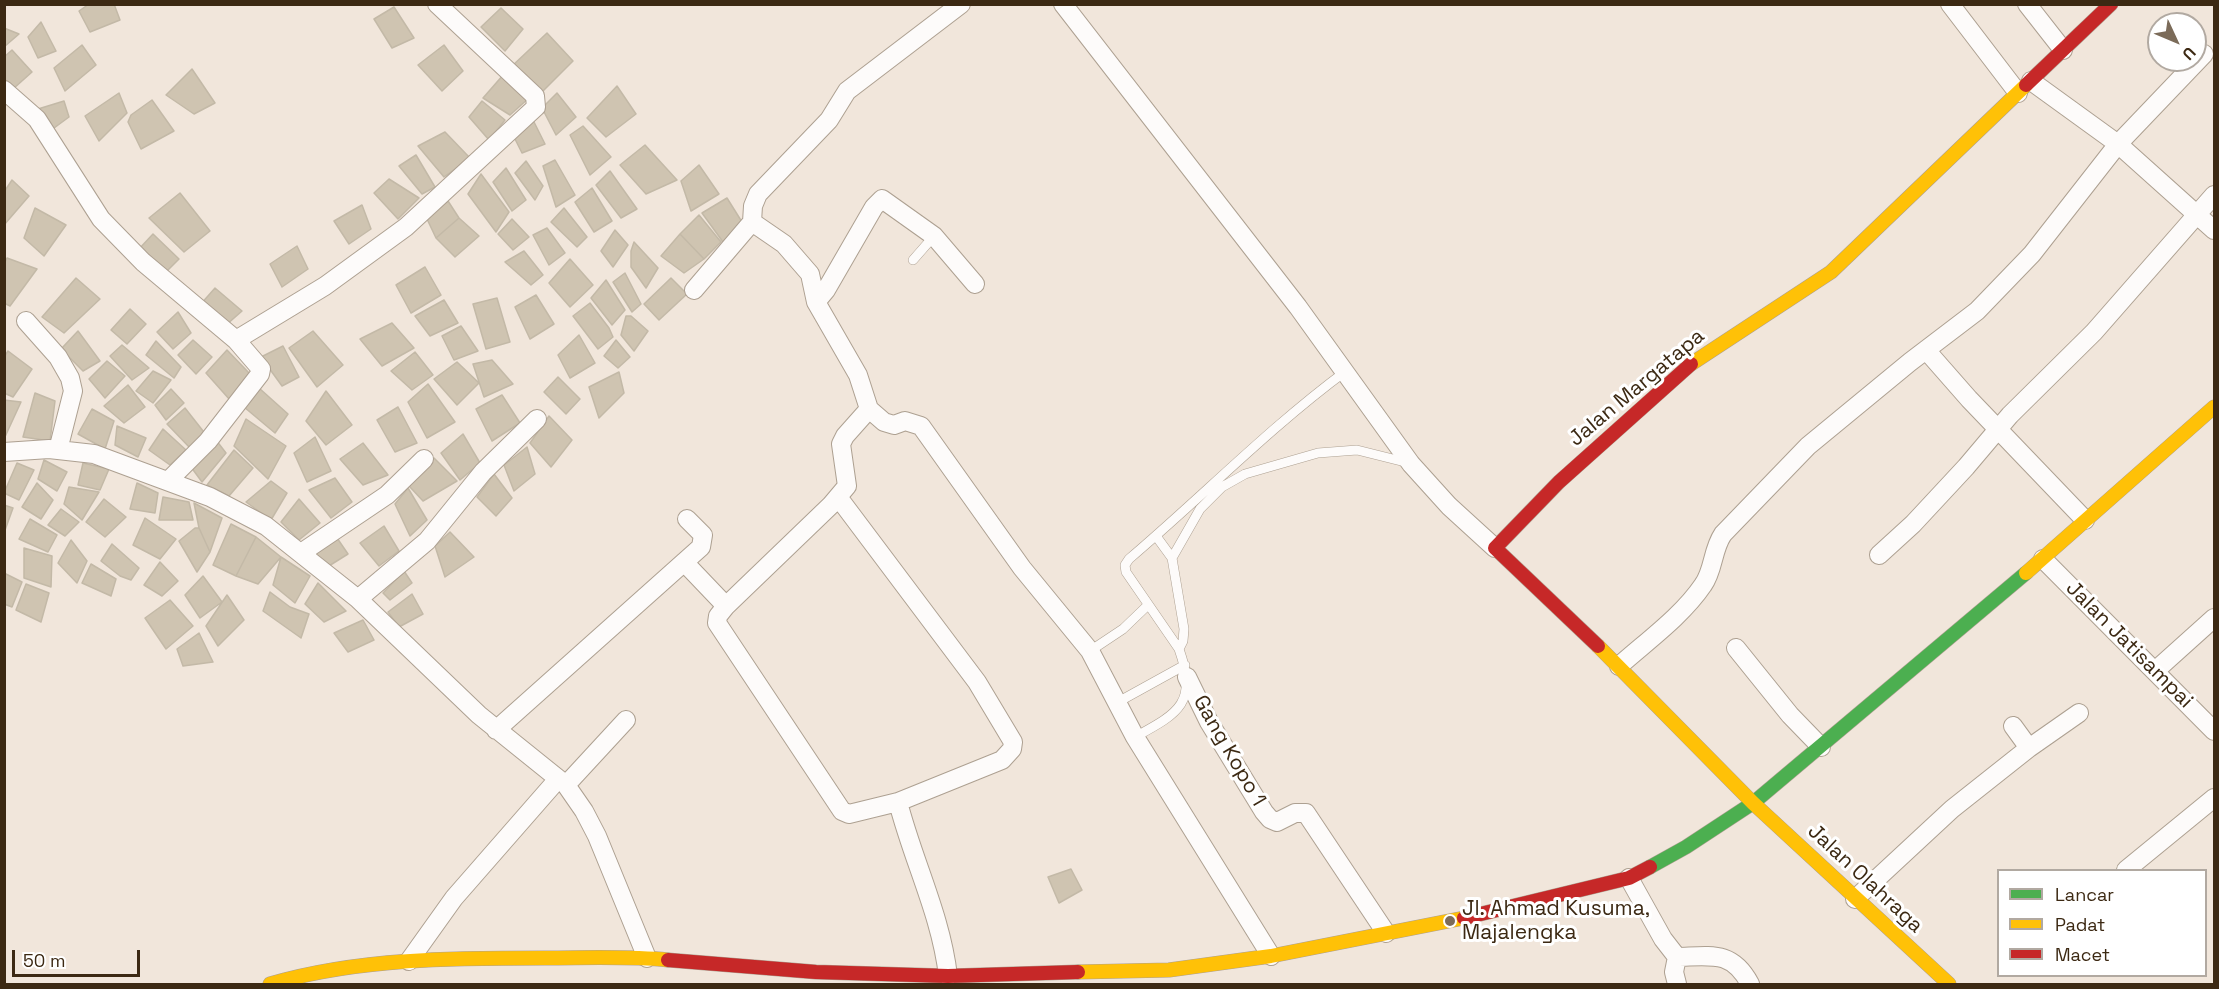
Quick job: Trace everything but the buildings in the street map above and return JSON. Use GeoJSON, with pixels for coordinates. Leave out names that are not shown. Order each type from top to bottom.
{"type":"FeatureCollection","features":[{"type":"Feature","properties":{"kind":"street"},"geometry":{"type":"LineString","coordinates":[[236,340],[325,286],[406,227],[536,107],[535,96],[437,4]]}},
{"type":"Feature","properties":{"kind":"street"},"geometry":{"type":"LineString","coordinates":[[694,290],[752,222],[753,206],[759,194],[829,120],[836,104],[847,91],[960,4]]}},
{"type":"Feature","properties":{"kind":"street"},"geometry":{"type":"LineString","coordinates":[[1063,4],[1346,371],[1411,464],[1449,506],[1619,666],[1753,803]]}},
{"type":"Feature","properties":{"kind":"street"},"geometry":{"type":"LineString","coordinates":[[1950,4],[2025,87],[2118,144],[2214,230]]}},
{"type":"Feature","properties":{"kind":"street"},"geometry":{"type":"LineString","coordinates":[[2027,4],[2063,50]]}},
{"type":"Feature","properties":{"kind":"street","name":"Jalan Margatapa"},"geometry":{"type":"LineString","coordinates":[[1495,548],[1559,482],[1692,363],[1831,272],[2111,4]]}},
{"type":"Feature","properties":{"kind":"street"},"geometry":{"type":"LineString","coordinates":[[1619,666],[1670,621],[1704,585],[1711,571],[1716,545],[1723,534],[1808,446],[1977,311],[2032,254],[2118,144],[2187,72]]}},
{"type":"Feature","properties":{"kind":"street"},"geometry":{"type":"LineString","coordinates":[[4,90],[28,108],[37,119],[101,219],[143,262],[236,340],[258,364],[260,374],[215,433],[169,480]]}},
{"type":"Feature","properties":{"kind":"street"},"geometry":{"type":"LineString","coordinates":[[1879,555],[1913,524],[1998,429],[2094,332],[2214,195]]}},
{"type":"Feature","properties":{"kind":"street"},"geometry":{"type":"LineString","coordinates":[[816,302],[826,290],[841,260],[879,200],[885,200],[934,236],[975,284]]}},
{"type":"Feature","properties":{"kind":"street"},"geometry":{"type":"LineString","coordinates":[[752,222],[784,244],[810,274],[816,302],[858,375],[869,409],[884,422],[894,425],[905,421],[921,426],[1022,568],[1090,651],[1135,737],[1270,956]]}},
{"type":"Feature","properties":{"kind":"street"},"geometry":{"type":"LineString","coordinates":[[26,321],[58,357],[74,391],[58,450]]}},
{"type":"Feature","properties":{"kind":"street"},"geometry":{"type":"LineString","coordinates":[[1926,350],[2085,520]]}},
{"type":"Feature","properties":{"kind":"street"},"geometry":{"type":"LineString","coordinates":[[270,984],[301,975],[408,961],[509,958],[647,958],[816,972],[948,976],[1169,970],[1270,956],[1450,921],[1629,878],[1686,847],[1753,803],[2043,559],[2214,407]]}},
{"type":"Feature","properties":{"kind":"street"},"geometry":{"type":"LineString","coordinates":[[838,497],[977,682],[1013,742],[1012,749],[1002,760],[898,802],[849,813],[842,811],[719,628],[718,616],[847,486],[848,479],[841,444],[845,436],[869,409]]}},
{"type":"Feature","properties":{"kind":"street"},"geometry":{"type":"LineString","coordinates":[[358,599],[427,541],[483,472],[537,419]]}},
{"type":"Feature","properties":{"kind":"street"},"geometry":{"type":"LineString","coordinates":[[4,452],[58,450],[94,454],[169,480],[248,515],[301,554],[358,599],[496,730],[562,782],[584,811],[597,836],[647,958]]}},
{"type":"Feature","properties":{"kind":"street"},"geometry":{"type":"LineString","coordinates":[[301,554],[387,495],[424,459]]}},
{"type":"Feature","properties":{"kind":"street"},"geometry":{"type":"LineString","coordinates":[[496,730],[684,562],[704,541],[700,531],[687,519]]}},
{"type":"Feature","properties":{"kind":"street","name":"Jalan Jatisampai"},"geometry":{"type":"LineString","coordinates":[[2043,559],[2214,731]]}},
{"type":"Feature","properties":{"kind":"street"},"geometry":{"type":"LineString","coordinates":[[684,562],[726,606]]}},
{"type":"Feature","properties":{"kind":"street"},"geometry":{"type":"LineString","coordinates":[[2155,671],[2214,618]]}},
{"type":"Feature","properties":{"kind":"street"},"geometry":{"type":"LineString","coordinates":[[1736,648],[1790,715],[1821,747]]}},
{"type":"Feature","properties":{"kind":"street","name":"Gang Kopo 1"},"geometry":{"type":"LineString","coordinates":[[1186,671],[1209,722],[1264,812],[1270,819],[1277,822],[1295,813],[1306,813],[1386,933]]}},
{"type":"Feature","properties":{"kind":"street"},"geometry":{"type":"LineString","coordinates":[[1855,899],[1952,809],[2029,748],[2079,713]]}},
{"type":"Feature","properties":{"kind":"street"},"geometry":{"type":"LineString","coordinates":[[408,961],[454,898],[562,782],[626,720]]}},
{"type":"Feature","properties":{"kind":"street"},"geometry":{"type":"LineString","coordinates":[[2013,726],[2029,748]]}},
{"type":"Feature","properties":{"kind":"street"},"geometry":{"type":"LineString","coordinates":[[2127,869],[2214,798]]}},
{"type":"Feature","properties":{"kind":"street"},"geometry":{"type":"LineString","coordinates":[[898,802],[931,901],[945,953],[948,976]]}},
{"type":"Feature","properties":{"kind":"street","name":"Jalan Olahraga"},"geometry":{"type":"LineString","coordinates":[[1753,803],[1949,984]]}},
{"type":"Feature","properties":{"kind":"street"},"geometry":{"type":"LineString","coordinates":[[1629,878],[1663,939],[1677,957],[1674,972],[1677,984]]}},
{"type":"Feature","properties":{"kind":"street"},"geometry":{"type":"LineString","coordinates":[[1677,957],[1716,955],[1730,960],[1750,984]]}},
{"type":"Feature","properties":{"kind":"lane"},"geometry":{"type":"LineString","coordinates":[[913,260],[934,236]]}},
{"type":"Feature","properties":{"kind":"lane"},"geometry":{"type":"LineString","coordinates":[[1135,737],[1172,717],[1182,704],[1186,671],[1179,649],[1126,572],[1125,565],[1257,442],[1346,371]]}},
{"type":"Feature","properties":{"kind":"lane"},"geometry":{"type":"LineString","coordinates":[[1172,558],[1200,509],[1222,487],[1245,474],[1309,455],[1358,450],[1411,464]]}},
{"type":"Feature","properties":{"kind":"lane"},"geometry":{"type":"LineString","coordinates":[[1156,536],[1172,558],[1184,629],[1179,649]]}},
{"type":"Feature","properties":{"kind":"lane"},"geometry":{"type":"LineString","coordinates":[[1090,651],[1123,629],[1148,605]]}},
{"type":"Feature","properties":{"kind":"lane"},"geometry":{"type":"LineString","coordinates":[[1118,702],[1186,671]]}},
{"type":"Feature","properties":{"kind":"traffic: fast"},"geometry":{"type":"LineString","coordinates":[[1650,867],[1686,847],[1753,803],[2026,573]]}},
{"type":"Feature","properties":{"kind":"traffic: slow"},"geometry":{"type":"LineString","coordinates":[[1691,364],[1831,272],[2026,85]]}},
{"type":"Feature","properties":{"kind":"traffic: slow"},"geometry":{"type":"LineString","coordinates":[[2026,573],[2214,407]]}},
{"type":"Feature","properties":{"kind":"traffic: slow"},"geometry":{"type":"LineString","coordinates":[[1598,646],[1753,803],[1949,984]]}},
{"type":"Feature","properties":{"kind":"traffic: slow"},"geometry":{"type":"LineString","coordinates":[[1078,972],[1169,970],[1271,956],[1464,918]]}},
{"type":"Feature","properties":{"kind":"traffic: slow"},"geometry":{"type":"LineString","coordinates":[[270,984],[338,969],[407,961],[607,957],[668,960]]}},
{"type":"Feature","properties":{"kind":"traffic: jam"},"geometry":{"type":"LineString","coordinates":[[2026,85],[2111,4]]}},
{"type":"Feature","properties":{"kind":"traffic: jam"},"geometry":{"type":"LineString","coordinates":[[1598,646],[1495,548],[1559,482],[1691,364]]}},
{"type":"Feature","properties":{"kind":"traffic: jam"},"geometry":{"type":"LineString","coordinates":[[1464,918],[1629,878],[1650,867]]}},
{"type":"Feature","properties":{"kind":"traffic: jam"},"geometry":{"type":"LineString","coordinates":[[668,960],[816,972],[948,976],[1078,972]]}},
{"type":"Feature","properties":{"kind":"place","name":"Jl. Ahmad Kusuma, Majalengka"},"geometry":{"type":"Point","coordinates":[1450,921]}}]}
